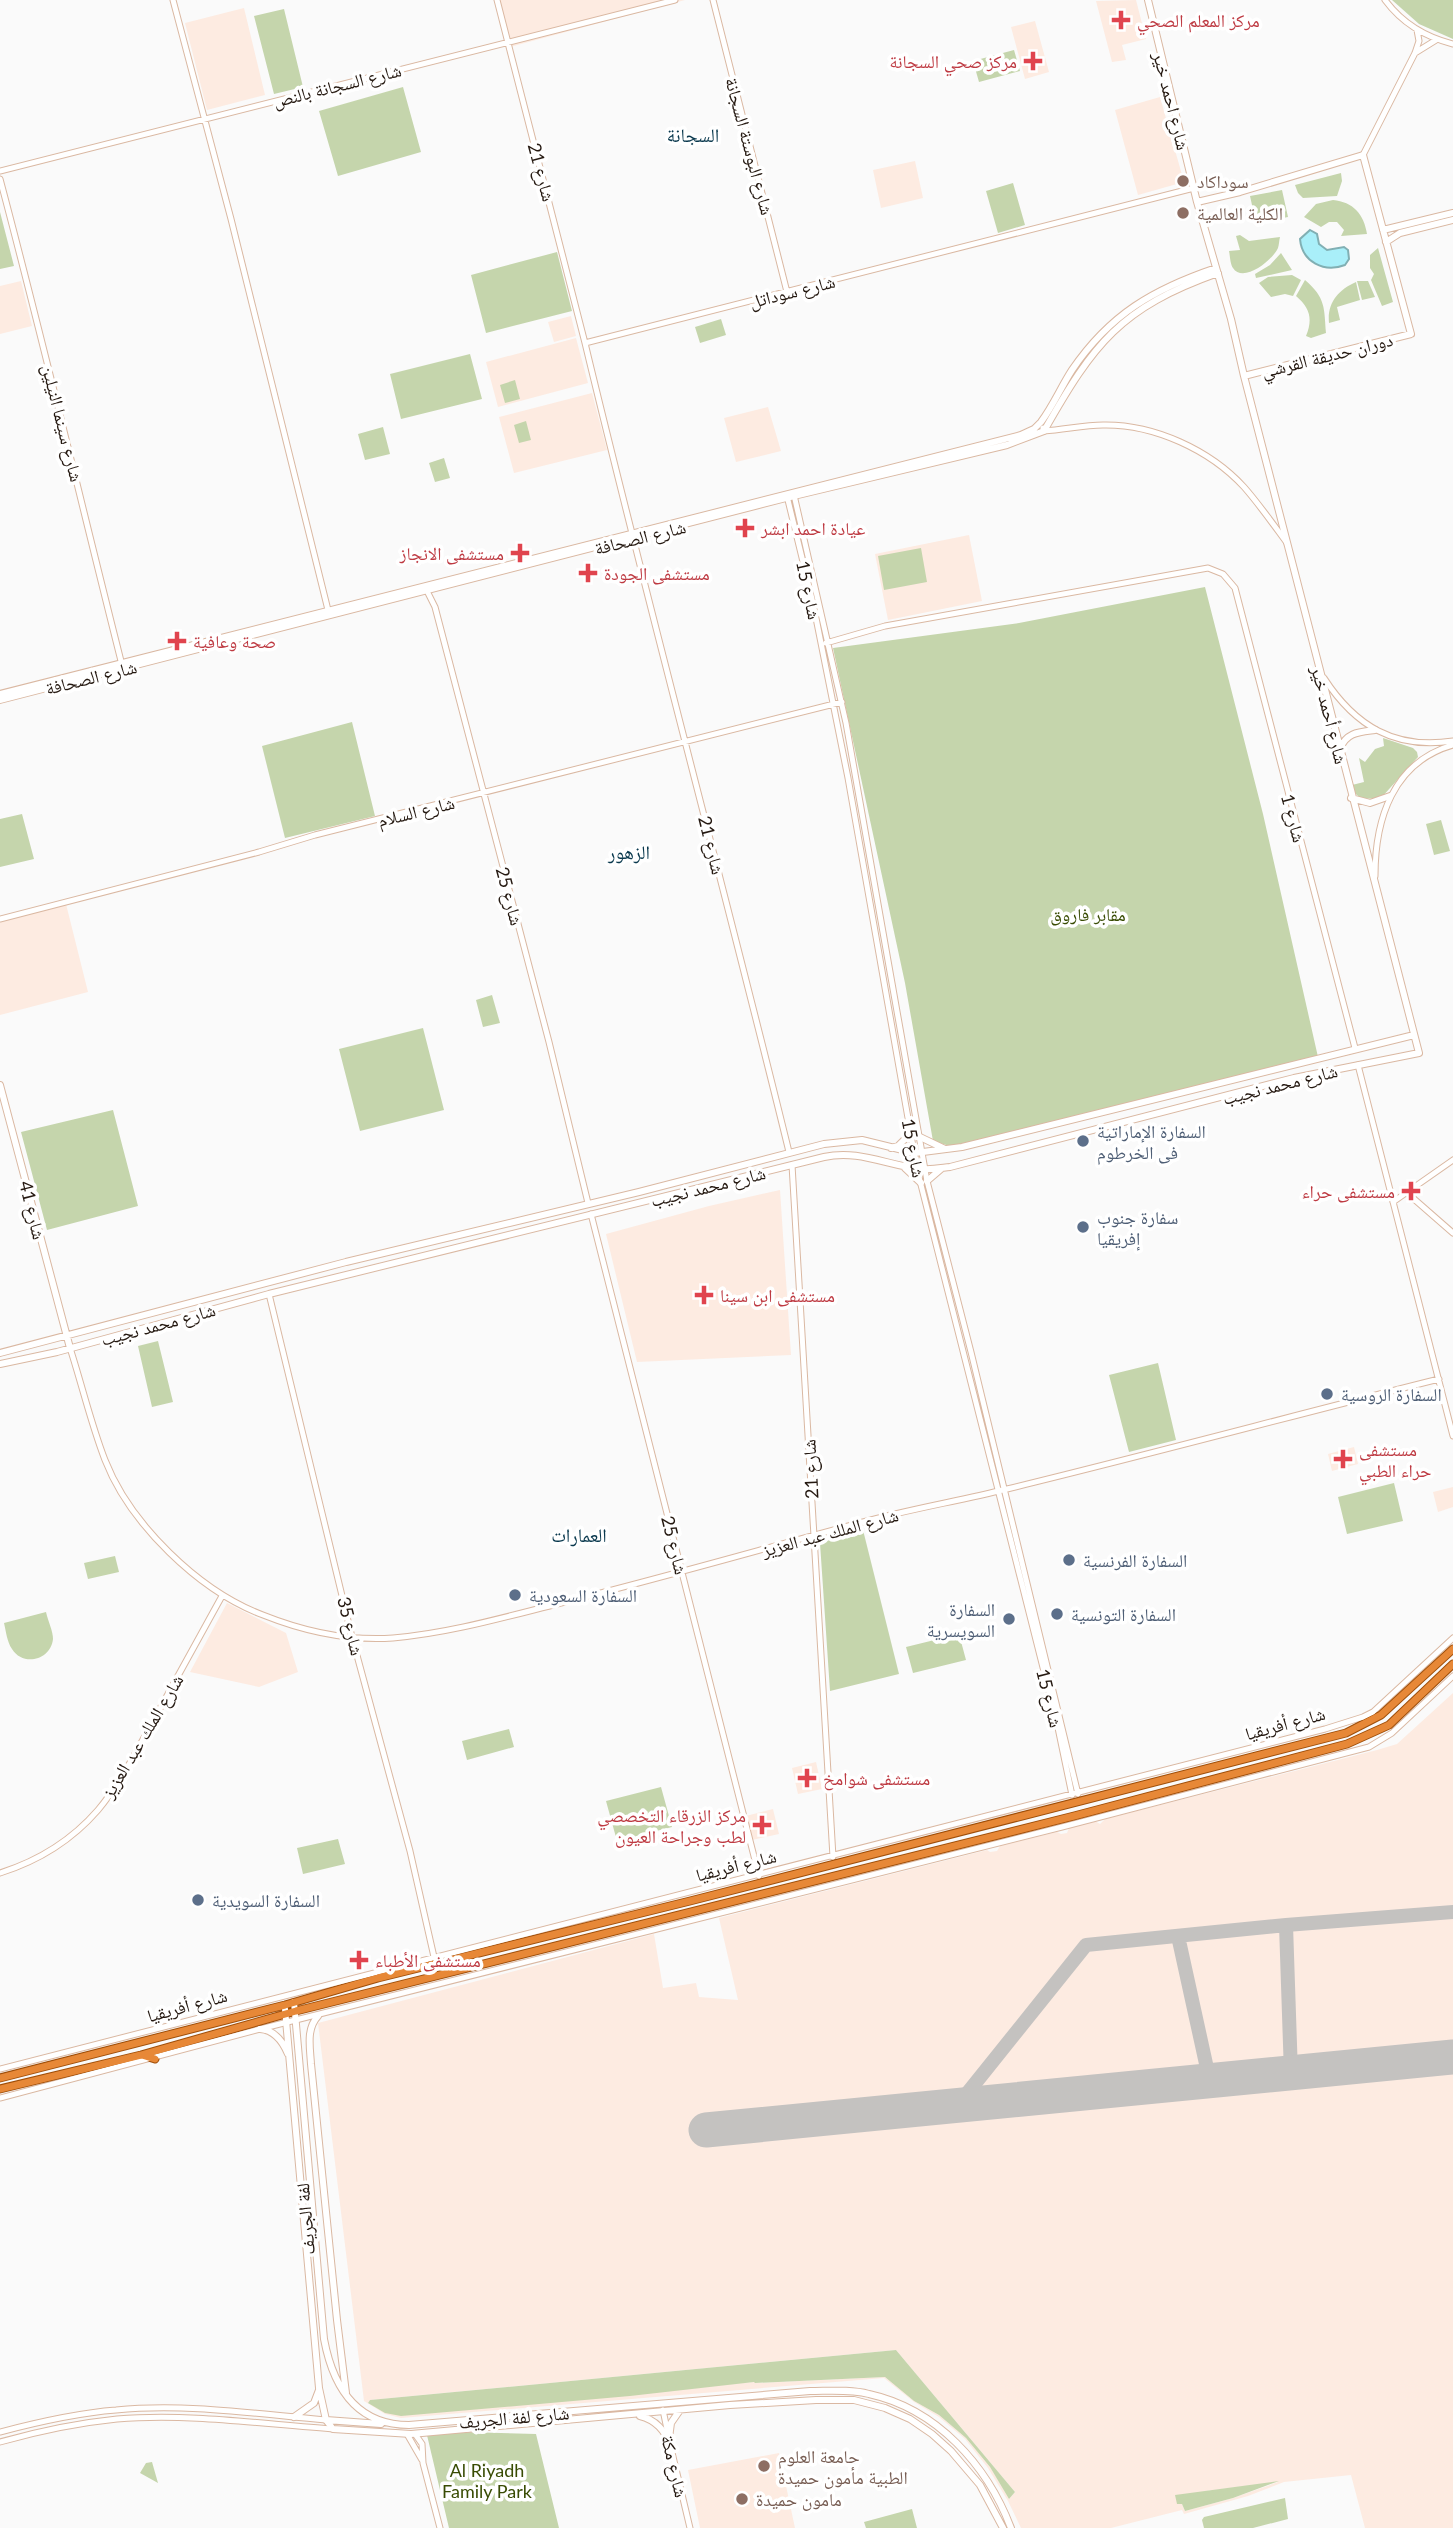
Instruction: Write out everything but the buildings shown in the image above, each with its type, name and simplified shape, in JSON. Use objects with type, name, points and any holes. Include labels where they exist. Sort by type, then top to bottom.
[{"type":"highway","name":"شارع أفريقيا","points":[[0,2078],[285,2005],[378,1978],[541,1939],[913,1841],[1070,1805],[1358,1729],[1381,1715],[1453,1649]]},
{"type":"highway","name":"شارع أفريقيا","points":[[0,2089],[287,2018],[296,2011],[1074,1816],[1348,1744],[1389,1724],[1453,1664]]},
{"type":"highway","points":[[1389,1724],[1392,1733]]},
{"type":"highway","points":[[1091,1799],[1088,1806],[1094,1810]]},
{"type":"highway","points":[[1070,1805],[1074,1808],[1074,1816]]},
{"type":"highway","points":[[541,1939],[554,1927]]},
{"type":"highway","points":[[511,1966],[520,1955]]},
{"type":"highway","points":[[140,2043],[147,2032]]},
{"type":"highway","points":[[141,2055],[155,2059]]},
{"type":"highway","points":[[28,2071],[32,2081]]},
{"type":"main road","name":"شارع احمد خير","points":[[1148,0],[1197,202]]},
{"type":"main road","points":[[1197,202],[1363,155]]},
{"type":"main road","name":"دوران حديقة القرشي","points":[[1197,202],[1231,319],[1244,376],[1411,334],[1363,155]]},
{"type":"main road","points":[[1383,230],[1453,213]]},
{"type":"main road","points":[[1386,242],[1400,233],[1453,220]]},
{"type":"main road","points":[[1041,422],[1086,351],[1119,316],[1168,286],[1217,270]]},
{"type":"main road","points":[[1044,431],[1075,376],[1098,346],[1117,328],[1151,302],[1217,270]]},
{"type":"main road","name":"شارع أحمد خير","points":[[1244,376],[1419,1053]]},
{"type":"main road","name":"شارع الصحافة","points":[[0,697],[1021,435],[1041,422]]},
{"type":"main road","name":"شارع الصحافة","points":[[791,495],[1007,445],[1044,431]]},
{"type":"main road","name":"شارع الصحافة","points":[[328,614],[427,592],[632,536]]},
{"type":"main road","points":[[1341,759],[1341,745],[1346,738],[1357,732],[1375,730]]},
{"type":"main road","points":[[1351,798],[1370,803],[1390,796]]},
{"type":"main road","name":"شارع محمد نجيب","points":[[0,1353],[450,1236],[639,1192],[824,1143],[862,1140],[919,1153],[947,1150],[1414,1035]]},
{"type":"main road","name":"شارع محمد نجيب","points":[[0,1364],[70,1348],[269,1294],[837,1154],[866,1156],[921,1169],[972,1163],[1294,1078],[1419,1053]]},
{"type":"main road","name":"شارع 41","points":[[0,1085],[70,1348]]},
{"type":"main road","points":[[1179,1094],[1174,1100],[1182,1108]]},
{"type":"main road","points":[[1149,1102],[1159,1102],[1159,1108],[1154,1115]]},
{"type":"main road","points":[[888,1148],[898,1146],[911,1133]]},
{"type":"main road","points":[[920,1137],[947,1150]]},
{"type":"main road","points":[[894,1162],[924,1182],[944,1167]]},
{"type":"main road","points":[[294,2002],[297,2020]]},
{"type":"main road","name":"لفة الجريف","points":[[285,2005],[319,2388],[326,2420],[333,2429]]},
{"type":"main road","points":[[318,2016],[310,2031],[312,2078],[346,2395]]},
{"type":"main road","name":"شارع لفة الجريف","points":[[297,2020],[324,2339],[330,2370],[337,2384],[362,2412],[390,2425],[432,2424],[810,2391],[849,2391],[886,2399],[925,2418],[967,2454],[994,2490],[1011,2528]]},
{"type":"main road","points":[[260,2029],[268,2030],[283,2043],[290,2060]]},
{"type":"main road","points":[[294,2417],[311,2406],[319,2388]]},
{"type":"main road","name":"شارع لفة الجريف","points":[[333,2429],[411,2434],[680,2410],[827,2399],[854,2400],[885,2408],[910,2419],[951,2451],[985,2491],[1003,2528]]},
{"type":"main road","points":[[670,2442],[671,2423],[680,2410]]},
{"type":"main road","points":[[635,2414],[654,2421],[670,2442]]},
{"type":"main road","points":[[326,2420],[390,2425]]},
{"type":"street","points":[[173,0],[328,614]]},
{"type":"street","name":"شارع 21","points":[[497,0],[585,343]]},
{"type":"street","name":"شارع السجانة بالنص","points":[[0,171],[675,0]]},
{"type":"street","name":"شارع البوستة السجانة","points":[[713,0],[787,292]]},
{"type":"street","points":[[1385,0],[1393,11],[1417,30],[1436,40],[1453,44]]},
{"type":"street","points":[[1363,155],[1415,53],[1419,41],[1417,30]]},
{"type":"street","points":[[1415,53],[1436,40]]},
{"type":"street","name":"شارع سينما النيلين","points":[[0,179],[51,372],[122,666]]},
{"type":"street","name":"شارع سوداتل","points":[[585,343],[1194,188]]},
{"type":"street","points":[[585,343],[632,536]]},
{"type":"street","points":[[1041,422],[1044,431],[1117,425],[1172,439],[1204,456],[1235,479],[1289,546]]},
{"type":"street","name":"شارع 15","points":[[791,495],[842,702],[920,1137],[921,1169],[1075,1795]]},
{"type":"street","name":"شارع 15","points":[[791,495],[873,910],[889,1018],[911,1133],[919,1153]]},
{"type":"street","name":"شارع 21","points":[[632,536],[789,1152]]},
{"type":"street","name":"شارع 1","points":[[840,639],[885,626],[1208,568],[1223,574],[1235,588],[1355,1048]]},
{"type":"street","name":"شارع 25","points":[[427,592],[435,607],[550,1042],[588,1203]]},
{"type":"street","points":[[821,645],[840,639]]},
{"type":"street","points":[[832,659],[834,647],[840,639]]},
{"type":"street","points":[[1318,669],[1336,697],[1375,730],[1416,743],[1453,743]]},
{"type":"street","name":"شارع السلام","points":[[0,919],[315,835],[484,795],[842,702]]},
{"type":"street","points":[[1416,743],[1423,751],[1422,758]]},
{"type":"street","points":[[1374,886],[1377,837],[1390,796],[1422,758],[1453,743]]},
{"type":"street","points":[[1358,1065],[1453,1436]]},
{"type":"street","points":[[1393,1202],[1453,1160]]},
{"type":"street","name":"شارع 21","points":[[792,1165],[833,1857]]},
{"type":"street","points":[[1406,1192],[1453,1233]]},
{"type":"street","name":"شارع 25","points":[[591,1214],[759,1875]]},
{"type":"street","name":"شارع 35","points":[[269,1294],[352,1637],[392,1778],[434,1957]]},
{"type":"street","name":"شارع الملك عبد العزيز","points":[[70,1348],[106,1465],[124,1497],[149,1530],[176,1558],[222,1596],[259,1614],[289,1624],[352,1637],[389,1638],[487,1622],[814,1535],[1001,1491],[1439,1379]]},
{"type":"street","name":"شارع الملك عبد العزيز","points":[[0,1873],[30,1862],[52,1849],[71,1836],[100,1807],[138,1748],[222,1596]]},
{"type":"street","name":"شارع أفريقيا","points":[[0,2069],[759,1875],[913,1841],[1109,1784],[1325,1730],[1363,1717],[1385,1702],[1453,1638]]},
{"type":"street","name":"شارع أفريقيا","points":[[0,2098],[155,2059],[260,2029],[287,2018],[297,2020],[318,2016],[1321,1760],[1369,1746],[1392,1733],[1453,1676]]},
{"type":"street","name":"شارع مكة","points":[[662,2403],[690,2528]]},
{"type":"street","points":[[130,2409],[130,2418]]},
{"type":"street","points":[[0,2432],[80,2414],[130,2409],[196,2410],[326,2420]]},
{"type":"street","points":[[0,2442],[69,2425],[130,2418],[333,2429]]},
{"type":"street","points":[[34,2423],[36,2432]]},
{"type":"street","points":[[411,2434],[424,2463],[440,2528]]},
{"type":"shaded area","points":[[495,0],[685,0],[506,48]]},
{"type":"shaded area","name":"مركز المعلم الصحي","points":[[1136,0],[1146,39],[1122,45],[1126,60],[1112,62],[1096,1]]},
{"type":"shaded area","points":[[244,8],[265,95],[207,110],[185,23]]},
{"type":"shaded area","name":"مركز صحي السجانة","points":[[1035,21],[1049,72],[1025,79],[1011,27]]},
{"type":"shaded area","points":[[1160,97],[1184,182],[1138,195],[1115,110]]},
{"type":"shaded area","points":[[915,161],[923,198],[881,208],[873,170]]},
{"type":"shaded area","points":[[21,281],[32,326],[0,334],[0,286]]},
{"type":"shaded area","points":[[571,316],[576,336],[554,342],[548,322]]},
{"type":"shaded area","points":[[576,338],[588,383],[498,407],[486,362]]},
{"type":"shaded area","points":[[592,393],[607,450],[514,473],[499,417]]},
{"type":"shaded area","points":[[768,407],[781,451],[736,462],[724,418]]},
{"type":"shaded area","points":[[969,535],[982,601],[888,620],[875,554]]},
{"type":"shaded area","points":[[66,904],[88,992],[0,1015],[0,920]]},
{"type":"shaded area","name":"مستشفى ابن سينا","points":[[780,1190],[791,1355],[637,1362],[606,1234]]},
{"type":"shaded area","name":"مستشفى حراء الطبي","points":[[1354,1447],[1358,1464],[1332,1471],[1328,1454]]},
{"type":"shaded area","points":[[1453,1487],[1453,1507],[1438,1512],[1433,1492]]},
{"type":"shaded area","points":[[227,1603],[286,1633],[298,1672],[259,1687],[190,1672]]},
{"type":"shaded area","points":[[1453,1693],[1453,2528],[1365,2528],[1351,2475],[1284,2482],[1248,2496],[1184,2514],[1182,2510],[1111,2528],[1021,2528],[988,2468],[965,2439],[939,2417],[914,2402],[884,2378],[401,2418],[385,2414],[364,2401],[318,2023],[654,1934],[663,1988],[696,1983],[699,1997],[738,2000],[719,1918],[987,1850],[997,1851],[1000,1846],[1057,1832],[1067,1833],[1069,1828],[1095,1821],[1100,1824],[1105,1819],[1397,1744]],"holes":[[[896,2350],[1015,2492],[1009,2499],[990,2467],[966,2438],[939,2415],[914,2401],[885,2377],[368,2403],[370,2400]],[[1278,2482],[1185,2511],[1182,2504],[1206,2491]]]},
{"type":"shaded area","name":"مستشفى شوامخ","points":[[816,1762],[822,1789],[798,1794],[792,1768]]},
{"type":"shaded area","name":"مركز الزرقاء التخصصي لطب وجراحة العيون","points":[[773,1809],[779,1834],[752,1840],[746,1816]]},
{"type":"shaded area","name":"مامون حميدة","points":[[779,2453],[795,2528],[700,2528],[688,2470]]},
{"type":"green space","points":[[1392,0],[1453,0],[1453,39],[1419,24]]},
{"type":"green space","points":[[284,9],[303,87],[274,94],[254,16]]},
{"type":"green space","points":[[1014,50],[1020,71],[979,82],[973,61]]},
{"type":"green space","points":[[403,87],[421,152],[338,176],[319,111]]},
{"type":"green space","points":[[1341,173],[1342,181],[1337,196],[1303,198],[1295,185]]},
{"type":"green space","points":[[1013,183],[1025,225],[998,233],[986,191]]},
{"type":"green space","points":[[1282,190],[1288,217],[1256,223],[1250,196]]},
{"type":"green space","points":[[1333,200],[1346,203],[1356,210],[1367,234],[1341,236],[1344,230],[1337,222],[1329,222],[1321,227],[1304,217],[1316,204]]},
{"type":"green space","points":[[0,212],[14,266],[0,269]]},
{"type":"green space","points":[[1240,235],[1249,241],[1280,237],[1278,248],[1257,268],[1250,272],[1238,272],[1232,266],[1229,251],[1240,250],[1236,236]]},
{"type":"green space","points":[[1378,248],[1393,302],[1382,306],[1371,280],[1374,274],[1370,268],[1370,255]]},
{"type":"green space","points":[[557,252],[572,311],[486,333],[471,275]]},
{"type":"green space","points":[[1281,253],[1292,270],[1256,278],[1255,274],[1270,265]]},
{"type":"green space","points":[[1292,275],[1301,280],[1293,296],[1285,294],[1271,297],[1259,283],[1268,277]]},
{"type":"green space","points":[[1305,280],[1317,292],[1325,317],[1326,333],[1311,338],[1306,336],[1309,314],[1296,296]]},
{"type":"green space","points":[[1357,281],[1368,281],[1375,297],[1362,300]]},
{"type":"green space","points":[[1356,282],[1360,300],[1337,307],[1340,320],[1329,323],[1330,309],[1335,298]]},
{"type":"green space","points":[[721,319],[726,335],[700,343],[695,327]]},
{"type":"green space","points":[[470,354],[482,399],[401,419],[390,374]]},
{"type":"green space","points":[[515,380],[520,399],[505,403],[500,385]]},
{"type":"green space","points":[[526,421],[531,440],[519,443],[514,425]]},
{"type":"green space","points":[[383,427],[390,454],[365,460],[358,434]]},
{"type":"green space","points":[[444,458],[450,478],[435,482],[429,463]]},
{"type":"green space","points":[[921,548],[927,582],[884,590],[878,556]]},
{"type":"green space","name":"مقابر فاروق","points":[[1205,587],[1263,814],[1318,1057],[953,1147],[933,1141],[905,983],[833,648],[1019,623]]},
{"type":"green space","points":[[352,722],[375,816],[285,838],[262,746]]},
{"type":"green space","points":[[1383,738],[1413,748],[1418,757],[1381,798],[1361,799],[1352,785],[1364,782],[1359,758],[1365,762],[1375,749],[1384,746]]},
{"type":"green space","points":[[22,814],[34,859],[0,867],[0,819]]},
{"type":"green space","points":[[1441,820],[1450,851],[1434,855],[1426,824]]},
{"type":"green space","points":[[492,995],[500,1023],[483,1027],[476,1000]]},
{"type":"green space","points":[[423,1028],[444,1110],[360,1131],[339,1049]]},
{"type":"green space","points":[[113,1110],[138,1206],[47,1230],[21,1132]]},
{"type":"green space","points":[[158,1341],[173,1402],[152,1407],[138,1346]]},
{"type":"green space","points":[[1158,1363],[1176,1440],[1129,1452],[1109,1375]]},
{"type":"green space","points":[[1394,1483],[1403,1521],[1347,1534],[1338,1497]]},
{"type":"green space","points":[[863,1530],[899,1674],[830,1691],[820,1543]]},
{"type":"green space","points":[[115,1556],[119,1572],[88,1579],[84,1563]]},
{"type":"green space","points":[[46,1612],[53,1639],[47,1652],[36,1659],[17,1655],[9,1643],[4,1623]]},
{"type":"green space","points":[[959,1634],[966,1660],[913,1673],[906,1647]]},
{"type":"green space","points":[[509,1729],[514,1747],[467,1760],[462,1741]]},
{"type":"green space","points":[[661,1787],[672,1827],[617,1841],[606,1801]]},
{"type":"green space","points":[[338,1839],[345,1864],[303,1874],[297,1848]]},
{"type":"green space","points":[[896,2350],[1015,2492],[1009,2499],[990,2467],[966,2438],[939,2415],[914,2401],[885,2377],[754,2382],[401,2416],[385,2413],[368,2403],[370,2400]]},
{"type":"green space","name":"Al Riyadh Family Park","points":[[426,2431],[536,2434],[559,2528],[449,2528]]},
{"type":"green space","points":[[152,2462],[158,2483],[140,2473],[146,2463]]},
{"type":"green space","points":[[1279,2481],[1233,2498],[1185,2511],[1182,2504],[1177,2504],[1175,2495]]},
{"type":"green space","points":[[1285,2498],[1288,2519],[1253,2528],[1204,2528],[1204,2517]]},
{"type":"green space","points":[[912,2509],[917,2528],[866,2528],[864,2522]]},
{"type":"water","points":[[1310,230],[1317,234],[1319,244],[1327,250],[1344,247],[1348,250],[1349,259],[1345,265],[1329,268],[1315,264],[1305,254],[1300,239]]},
{"type":"taxiway","points":[[957,2106],[1086,1945],[1453,1912]]},
{"type":"taxiway","points":[[1286,1925],[1291,2074]]},
{"type":"taxiway","points":[[1178,1936],[1210,2082]]},
{"type":"runway","points":[[706,2130],[1453,2057]]},
{"type":"place","name":"مركز المعلم الصحي","points":[[1121,20]]},
{"type":"place","name":"مركز صحي السجانة","points":[[1033,61]]},
{"type":"place","name":"سوداكاد","points":[[1183,181]]},
{"type":"place","name":"الكلية العالمية","points":[[1183,213]]},
{"type":"place","name":"عيادة احمد ابشر","points":[[745,528]]},
{"type":"place","name":"مستشفى الانجاز","points":[[520,553]]},
{"type":"place","name":"مستشفى الجودة","points":[[588,573]]},
{"type":"place","name":"صحة وعافية","points":[[177,641]]},
{"type":"place","name":"السفارة الإماراتية فى الخرطوم","points":[[1083,1141]]},
{"type":"place","name":"مستشفى حراء","points":[[1411,1191]]},
{"type":"place","name":"سفارة جنوب إفريقيا","points":[[1083,1227]]},
{"type":"place","name":"مستشفى ابن سينا","points":[[704,1295]]},
{"type":"place","name":"السفارة الروسية","points":[[1327,1394]]},
{"type":"place","name":"مستشفى حراء الطبي","points":[[1343,1459]]},
{"type":"place","name":"السفارة الفرنسية","points":[[1069,1560]]},
{"type":"place","name":"السفارة السعودية","points":[[515,1595]]},
{"type":"place","name":"السفارة التونسية","points":[[1057,1614]]},
{"type":"place","name":"السفارة السويسرية","points":[[1009,1619]]},
{"type":"place","name":"مستشفى شوامخ","points":[[807,1778]]},
{"type":"place","name":"مركز الزرقاء التخصصي لطب وجراحة العيون","points":[[762,1825]]},
{"type":"place","name":"السفارة السويدية","points":[[198,1900]]},
{"type":"place","name":"مستشفی الأطباء","points":[[359,1960]]},
{"type":"place","name":"جامعة العلوم الطبية مأمون حميدة","points":[[764,2466]]},
{"type":"place","name":"مامون حميدة","points":[[742,2499]]},
{"type":"district","name":"السجانة","points":[[693,134]]},
{"type":"district","name":"الزهور","points":[[629,851]]},
{"type":"district","name":"العمارات","points":[[579,1534]]}]
